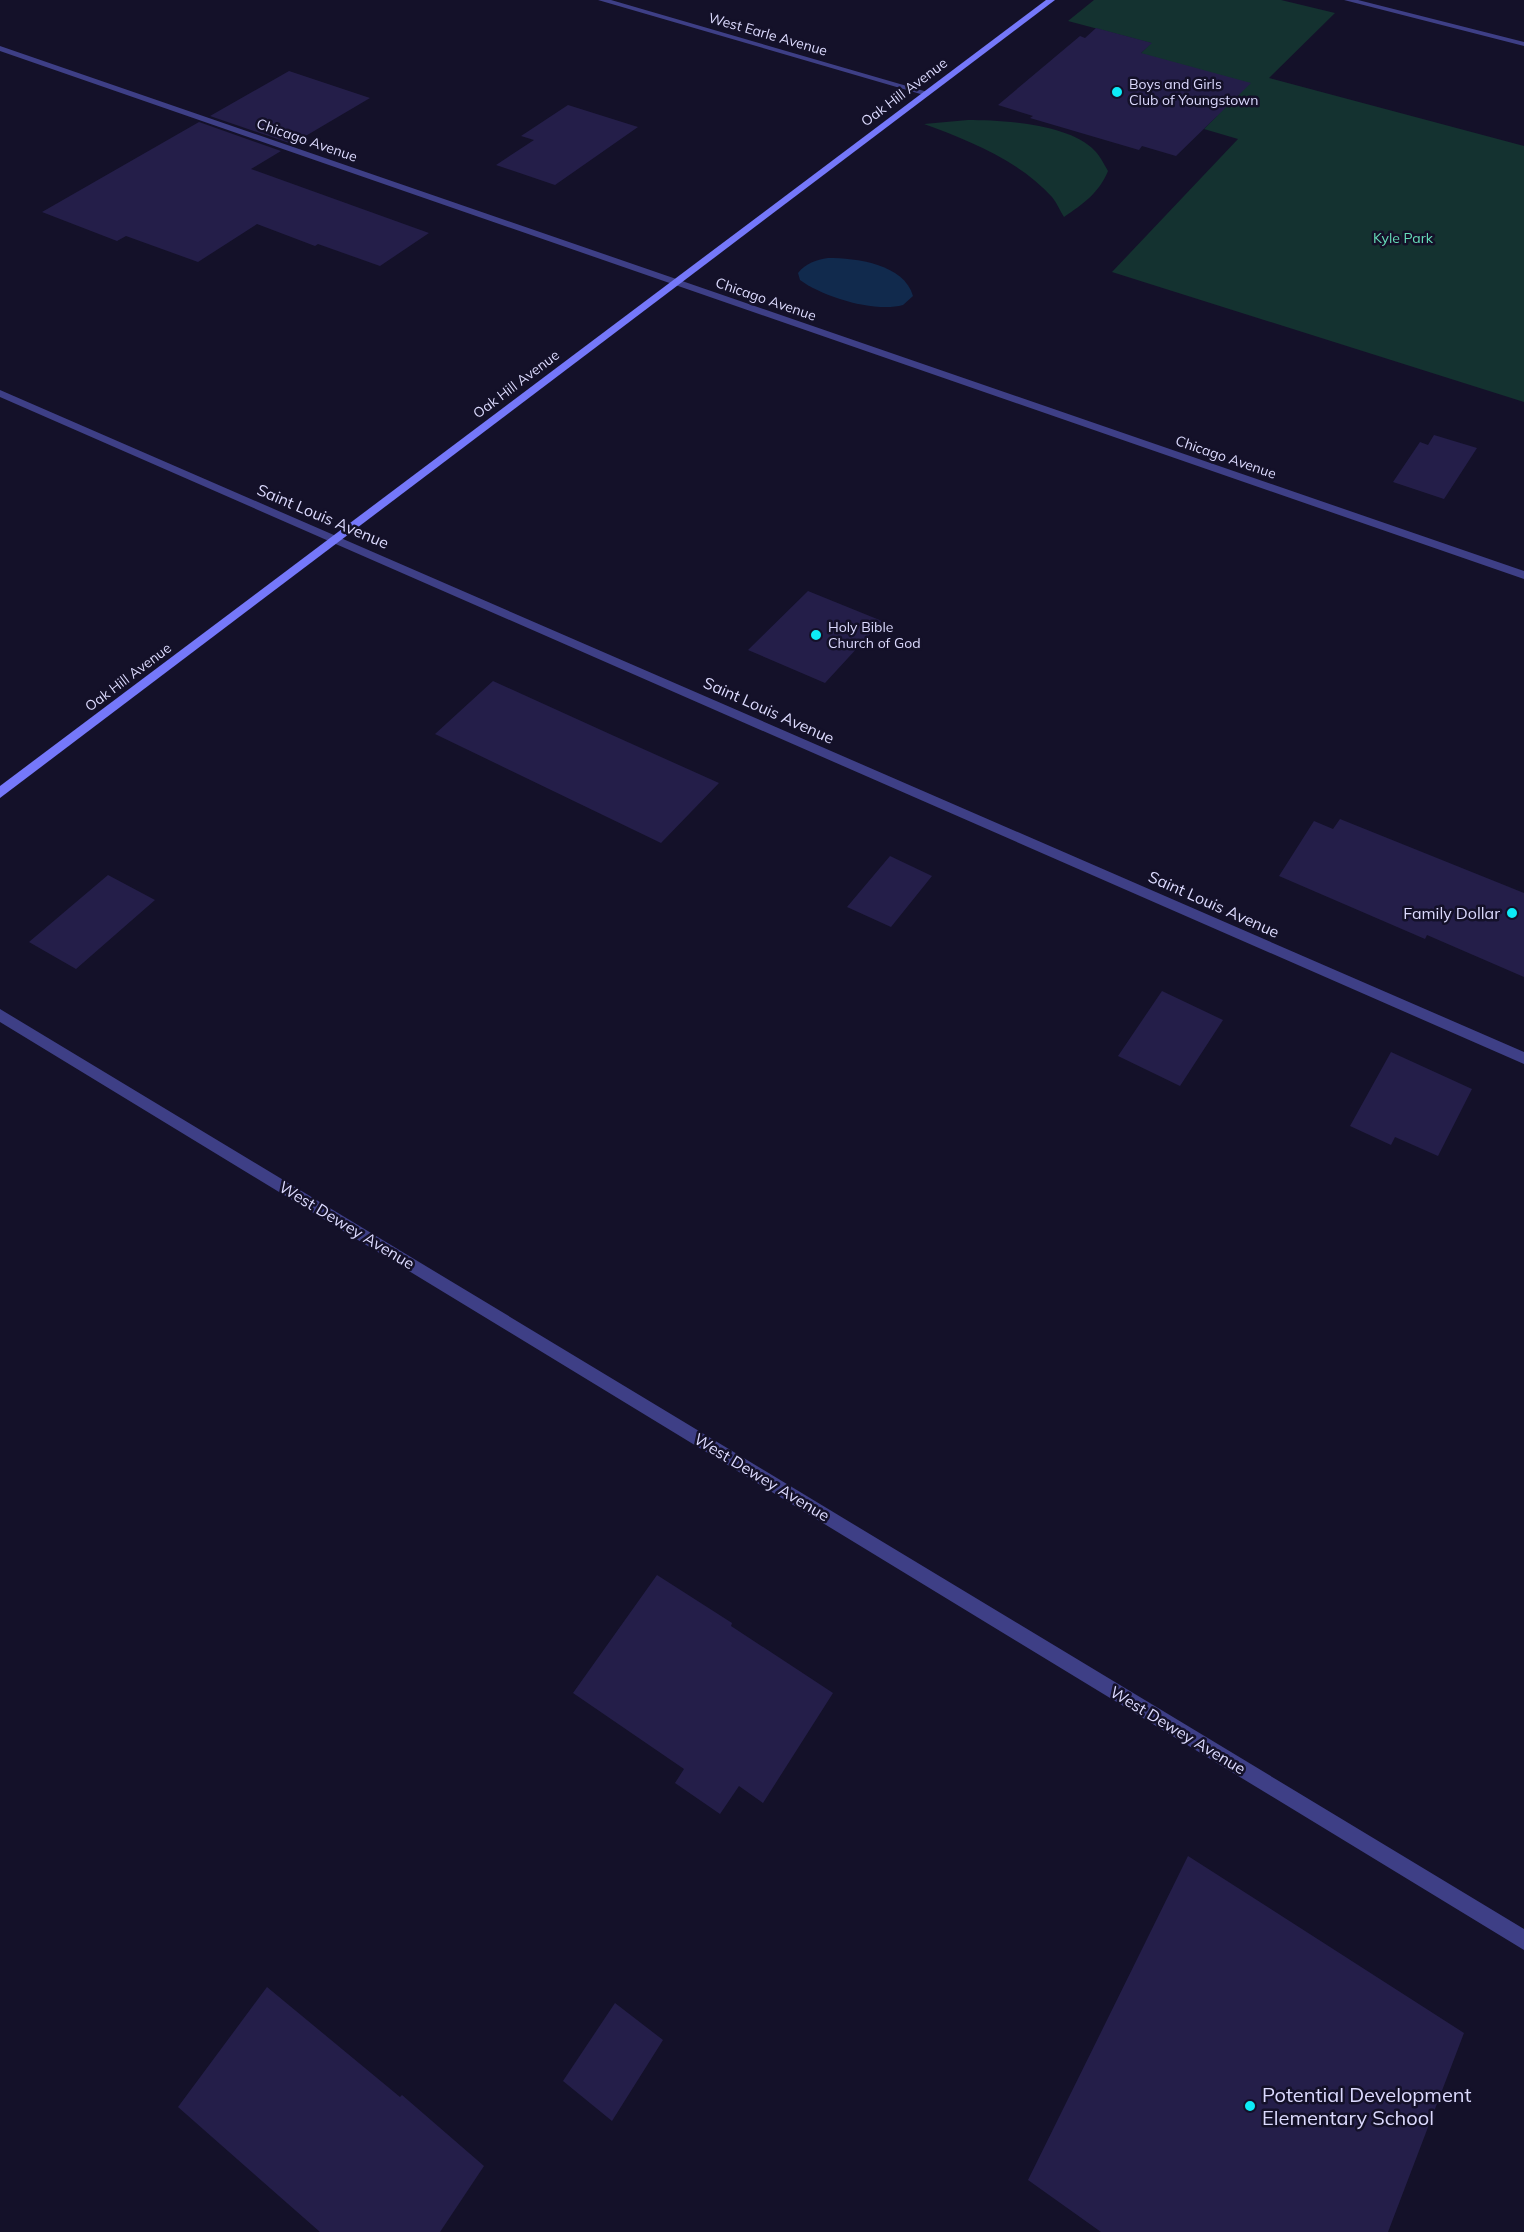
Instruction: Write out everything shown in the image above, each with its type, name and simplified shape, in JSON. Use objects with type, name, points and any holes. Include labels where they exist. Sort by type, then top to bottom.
[{"type":"street","name":"West Earle Avenue","points":[[602,0],[927,93]]},
{"type":"street","name":"Oak Hill Avenue","points":[[0,793],[1050,0]]},
{"type":"street","points":[[1348,0],[1524,44]]},
{"type":"street","name":"Chicago Avenue","points":[[0,48],[1524,575]]},
{"type":"street","name":"Saint Louis Avenue","points":[[0,393],[1524,1058]]},
{"type":"street","name":"West Dewey Avenue","points":[[0,1015],[1524,1940]]},
{"type":"green space","name":"Kyle Park","points":[[1094,0],[1281,0],[1335,13],[1269,78],[1524,146],[1524,402],[1112,272],[1238,139],[1204,129],[1217,116],[1141,53],[1151,43],[1068,21]]},
{"type":"green space","points":[[968,120],[1035,125],[1070,135],[1095,151],[1108,171],[1095,192],[1064,217],[1052,197],[1039,184],[1009,162],[958,137],[924,124]]},
{"type":"water","points":[[828,258],[852,259],[890,270],[908,285],[913,296],[903,305],[878,307],[835,297],[800,280],[798,273],[804,267]]},
{"type":"building","name":"Boys and Girls Club of Youngstown","points":[[1096,28],[1152,43],[1141,53],[1251,83],[1176,156],[1142,146],[1139,150],[1030,118],[1033,116],[998,105],[1080,36],[1085,38]]},
{"type":"building","points":[[289,71],[370,98],[292,144],[210,116]]},
{"type":"building","points":[[568,105],[638,127],[555,185],[496,165],[534,140],[521,136]]},
{"type":"building","points":[[199,122],[281,151],[251,169],[429,233],[380,266],[318,244],[315,246],[257,224],[198,262],[126,236],[117,241],[42,212]]},
{"type":"building","points":[[1434,435],[1477,448],[1444,499],[1393,482],[1420,442],[1428,445]]},
{"type":"building","name":"Holy Bible Church of God","points":[[808,591],[882,621],[825,683],[748,650]]},
{"type":"building","points":[[493,681],[719,783],[661,843],[435,734]]},
{"type":"building","points":[[1340,819],[1524,893],[1524,977],[1427,935],[1425,939],[1279,876],[1314,821],[1333,829]]},
{"type":"building","points":[[890,856],[932,876],[891,927],[847,907]]},
{"type":"building","points":[[108,875],[155,900],[76,969],[29,942]]},
{"type":"building","points":[[1162,991],[1223,1020],[1180,1086],[1118,1056]]},
{"type":"building","points":[[1391,1052],[1472,1089],[1438,1156],[1395,1137],[1391,1145],[1350,1126]]},
{"type":"building","points":[[657,1575],[732,1623],[731,1626],[833,1693],[763,1803],[739,1786],[720,1814],[675,1783],[684,1769],[573,1693]]},
{"type":"building","name":"Potential Development Elementary School","points":[[1188,1856],[1464,2033],[1388,2232],[1101,2232],[1028,2180]]},
{"type":"building","points":[[267,1987],[400,2097],[402,2095],[484,2166],[440,2232],[320,2232],[178,2107]]},
{"type":"building","points":[[615,2003],[663,2040],[612,2121],[563,2081]]},
{"type":"place","name":"Boys and Girls Club of Youngstown","points":[[1117,92]]},
{"type":"place","name":"Holy Bible Church of God","points":[[816,635]]},
{"type":"place","name":"Family Dollar","points":[[1512,913]]},
{"type":"place","name":"Potential Development Elementary School","points":[[1250,2106]]}]
